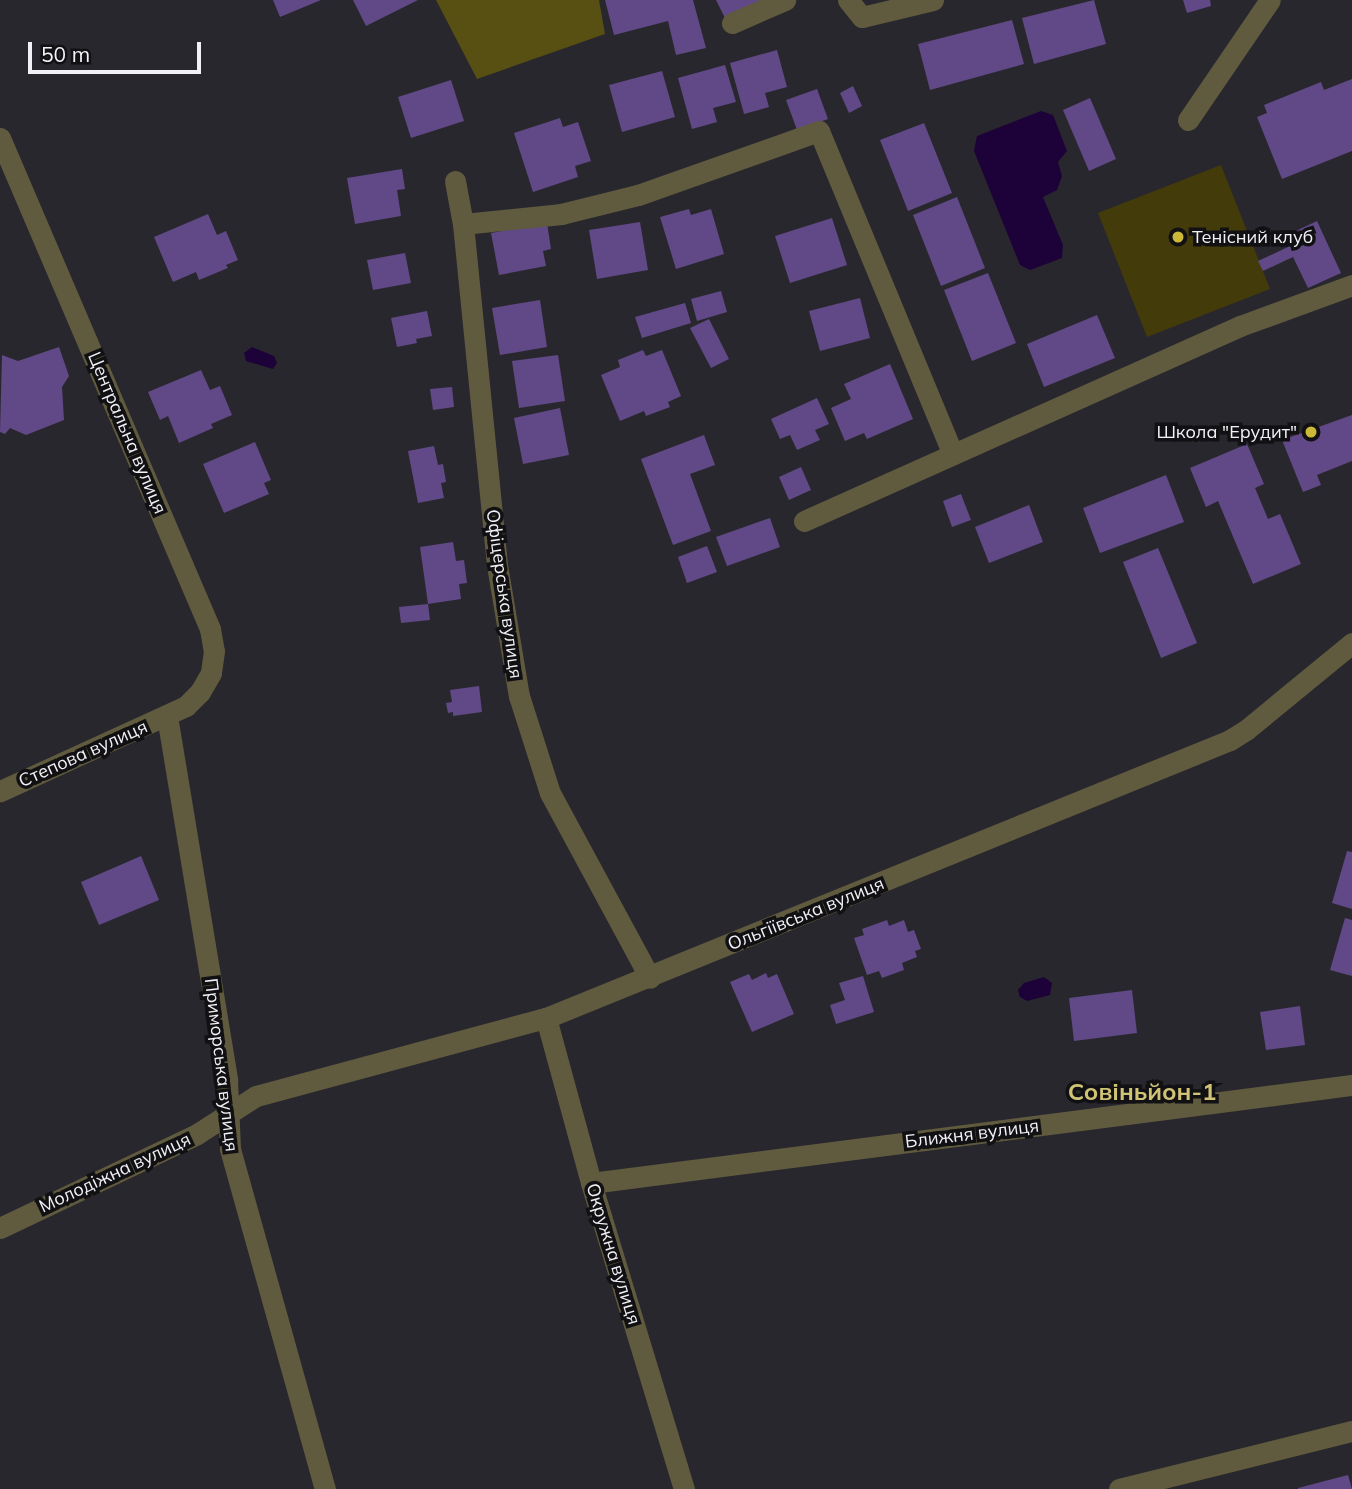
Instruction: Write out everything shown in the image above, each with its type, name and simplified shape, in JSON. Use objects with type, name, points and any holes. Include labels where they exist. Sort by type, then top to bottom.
[{"type":"street","points":[[732,23],[785,0]]},
{"type":"street","points":[[848,0],[862,17],[933,0]]},
{"type":"street","points":[[1188,120],[1270,0]]},
{"type":"street","points":[[463,225],[561,214],[638,195],[819,131],[953,454]]},
{"type":"street","name":"Центральна вулиця","points":[[0,138],[210,629],[214,651],[211,673],[200,692],[187,706],[167,716]]},
{"type":"street","name":"Офіцерська вулиця","points":[[455,181],[463,225],[497,565],[519,696],[550,793],[650,978]]},
{"type":"street","points":[[804,521],[1240,326],[1352,285]]},
{"type":"street","name":"Ольгіївська вулиця","points":[[228,1115],[256,1096],[546,1018],[650,978],[1230,740],[1246,730],[1352,643]]},
{"type":"street","name":"Степова вулиця","points":[[0,791],[167,716]]},
{"type":"street","name":"Приморська вулиця","points":[[167,716],[227,1080],[230,1149],[325,1489]]},
{"type":"street","name":"Окружна вулиця","points":[[546,1018],[592,1183],[684,1489]]},
{"type":"street","name":"Ближня вулиця","points":[[592,1183],[1352,1085]]},
{"type":"street","name":"Молодіжна вулиця","points":[[0,1228],[197,1134],[228,1115]]},
{"type":"street","points":[[1119,1489],[1352,1432]]},
{"type":"shaded area","points":[[436,0],[599,0],[605,34],[477,79]]},
{"type":"shaded area","points":[[1041,111],[1053,115],[1067,151],[1058,162],[1062,176],[1057,190],[1043,197],[1063,245],[1062,258],[1030,270],[1020,265],[974,151],[977,136]]},
{"type":"shaded area","name":"Тенісний клуб","points":[[1221,165],[1270,289],[1147,337],[1098,213]]},
{"type":"shaded area","points":[[252,347],[274,356],[277,363],[273,369],[246,361],[244,353]]},
{"type":"shaded area","points":[[1044,977],[1052,983],[1050,995],[1027,1001],[1020,997],[1018,990],[1024,983]]},
{"type":"building","points":[[273,0],[321,0],[280,17]]},
{"type":"building","points":[[353,0],[418,0],[366,26]]},
{"type":"building","points":[[605,0],[693,0],[706,48],[676,55],[668,21],[614,35]]},
{"type":"building","points":[[716,0],[763,0],[725,18]]},
{"type":"building","points":[[1094,0],[1106,44],[1034,64],[1022,18]]},
{"type":"building","points":[[1183,0],[1210,0],[1211,6],[1187,13]]},
{"type":"building","points":[[1012,20],[1024,64],[930,90],[918,44]]},
{"type":"building","points":[[777,50],[787,87],[765,93],[769,107],[744,114],[730,63]]},
{"type":"building","points":[[725,65],[736,102],[713,108],[717,122],[692,129],[678,78]]},
{"type":"building","points":[[662,71],[675,117],[622,132],[609,85]]},
{"type":"building","points":[[1352,79],[1352,151],[1282,179],[1257,117],[1267,113],[1264,105],[1321,82],[1324,90]]},
{"type":"building","points":[[451,80],[464,121],[411,138],[398,97]]},
{"type":"building","points":[[853,86],[862,106],[849,113],[840,93]]},
{"type":"building","points":[[817,89],[828,119],[797,130],[786,100]]},
{"type":"building","points":[[1090,98],[1116,159],[1089,171],[1063,110]]},
{"type":"building","points":[[560,118],[563,127],[578,122],[591,161],[575,166],[578,177],[533,192],[514,133]]},
{"type":"building","points":[[924,123],[952,193],[908,211],[880,140]]},
{"type":"building","points":[[402,169],[405,189],[397,190],[401,216],[355,224],[347,178]]},
{"type":"building","points":[[957,197],[985,268],[941,286],[913,215]]},
{"type":"building","points":[[689,209],[691,215],[711,209],[724,254],[676,269],[660,217]]},
{"type":"building","points":[[208,214],[217,235],[226,231],[238,260],[226,265],[228,268],[199,280],[196,272],[173,282],[154,237]]},
{"type":"building","points":[[832,218],[847,265],[790,283],[775,236]]},
{"type":"building","points":[[1317,221],[1341,273],[1308,288],[1293,257],[1263,271],[1258,261],[1288,247],[1283,237]]},
{"type":"building","points":[[640,222],[648,270],[597,279],[589,230]]},
{"type":"building","points":[[547,223],[551,249],[543,251],[546,266],[499,275],[491,233]]},
{"type":"building","points":[[405,253],[411,283],[373,290],[367,260]]},
{"type":"building","points":[[988,273],[1016,343],[972,361],[944,290]]},
{"type":"building","points":[[721,291],[727,312],[697,321],[691,299]]},
{"type":"building","points":[[860,298],[870,338],[820,351],[809,311]]},
{"type":"building","points":[[540,300],[547,347],[500,355],[492,308]]},
{"type":"building","points":[[685,303],[691,323],[642,338],[635,317]]},
{"type":"building","points":[[427,311],[432,336],[416,339],[417,343],[397,347],[391,318]]},
{"type":"building","points":[[1097,315],[1115,358],[1044,387],[1027,344]]},
{"type":"building","points":[[709,319],[729,359],[711,368],[690,328]]},
{"type":"building","points":[[59,347],[69,376],[62,387],[64,420],[26,435],[10,428],[5,434],[0,432],[2,355],[18,361]]},
{"type":"building","points":[[643,350],[646,356],[662,350],[681,396],[668,402],[670,407],[646,416],[644,411],[620,421],[601,375],[620,367],[618,360]]},
{"type":"building","points":[[558,355],[565,401],[519,408],[512,361]]},
{"type":"building","points":[[890,364],[913,419],[867,439],[864,433],[845,441],[831,408],[851,399],[844,384]]},
{"type":"building","points":[[201,370],[210,390],[220,386],[232,415],[211,424],[213,428],[179,443],[168,416],[160,420],[148,392]]},
{"type":"building","points":[[452,387],[454,407],[433,410],[430,389]]},
{"type":"building","points":[[817,398],[829,424],[815,430],[820,440],[797,450],[790,435],[780,439],[771,419]]},
{"type":"building","points":[[560,408],[569,455],[523,464],[514,418]]},
{"type":"building","points":[[1352,415],[1352,461],[1317,475],[1321,485],[1303,492],[1282,440]]},
{"type":"building","points":[[704,435],[715,465],[690,474],[711,531],[673,545],[641,459]]},
{"type":"building","points":[[255,442],[271,480],[264,483],[269,494],[224,513],[203,464]]},
{"type":"building","points":[[1247,444],[1264,484],[1255,488],[1268,519],[1280,514],[1301,564],[1253,584],[1218,501],[1206,507],[1190,468]]},
{"type":"building","points":[[434,446],[438,465],[443,464],[446,482],[441,483],[444,498],[418,503],[408,451]]},
{"type":"building","points":[[801,467],[811,490],[789,500],[779,477]]},
{"type":"building","points":[[1166,475],[1184,522],[1100,553],[1083,508]]},
{"type":"building","points":[[961,494],[971,520],[952,527],[943,501]]},
{"type":"building","points":[[1029,505],[1043,542],[989,563],[975,527]]},
{"type":"building","points":[[770,518],[780,547],[727,566],[716,537]]},
{"type":"building","points":[[453,542],[456,561],[464,560],[467,583],[459,584],[461,599],[428,604],[420,547]]},
{"type":"building","points":[[707,546],[717,572],[687,583],[678,557]]},
{"type":"building","points":[[1158,548],[1197,643],[1161,658],[1123,562]]},
{"type":"building","points":[[428,604],[430,620],[401,623],[399,607]]},
{"type":"building","points":[[479,686],[482,712],[453,716],[453,712],[448,713],[446,703],[452,702],[450,690]]},
{"type":"building","points":[[1347,851],[1352,852],[1352,909],[1332,903]]},
{"type":"building","points":[[141,856],[159,900],[99,925],[81,882]]},
{"type":"building","points":[[1345,918],[1352,920],[1352,976],[1330,970]]},
{"type":"building","points":[[887,920],[889,926],[904,920],[908,932],[914,930],[921,949],[915,951],[917,957],[902,963],[904,970],[882,978],[879,971],[867,975],[854,938],[864,935],[862,929]]},
{"type":"building","points":[[766,973],[768,978],[777,974],[794,1014],[752,1032],[730,982],[749,974],[752,980]]},
{"type":"building","points":[[863,976],[874,1012],[836,1024],[830,1005],[845,1000],[839,983]]},
{"type":"building","points":[[1132,990],[1137,1033],[1074,1041],[1069,998]]},
{"type":"building","points":[[1300,1006],[1305,1045],[1266,1050],[1260,1012]]},
{"type":"building","points":[[1348,1475],[1352,1489],[1298,1489],[1298,1488]]},
{"type":"place","name":"Тенісний клуб","points":[[1178,237]]},
{"type":"place","name":"Школа \"Ерудит\"","points":[[1311,432]]},
{"type":"district","name":"Совіньйон-1","points":[[1142,1092]]}]
